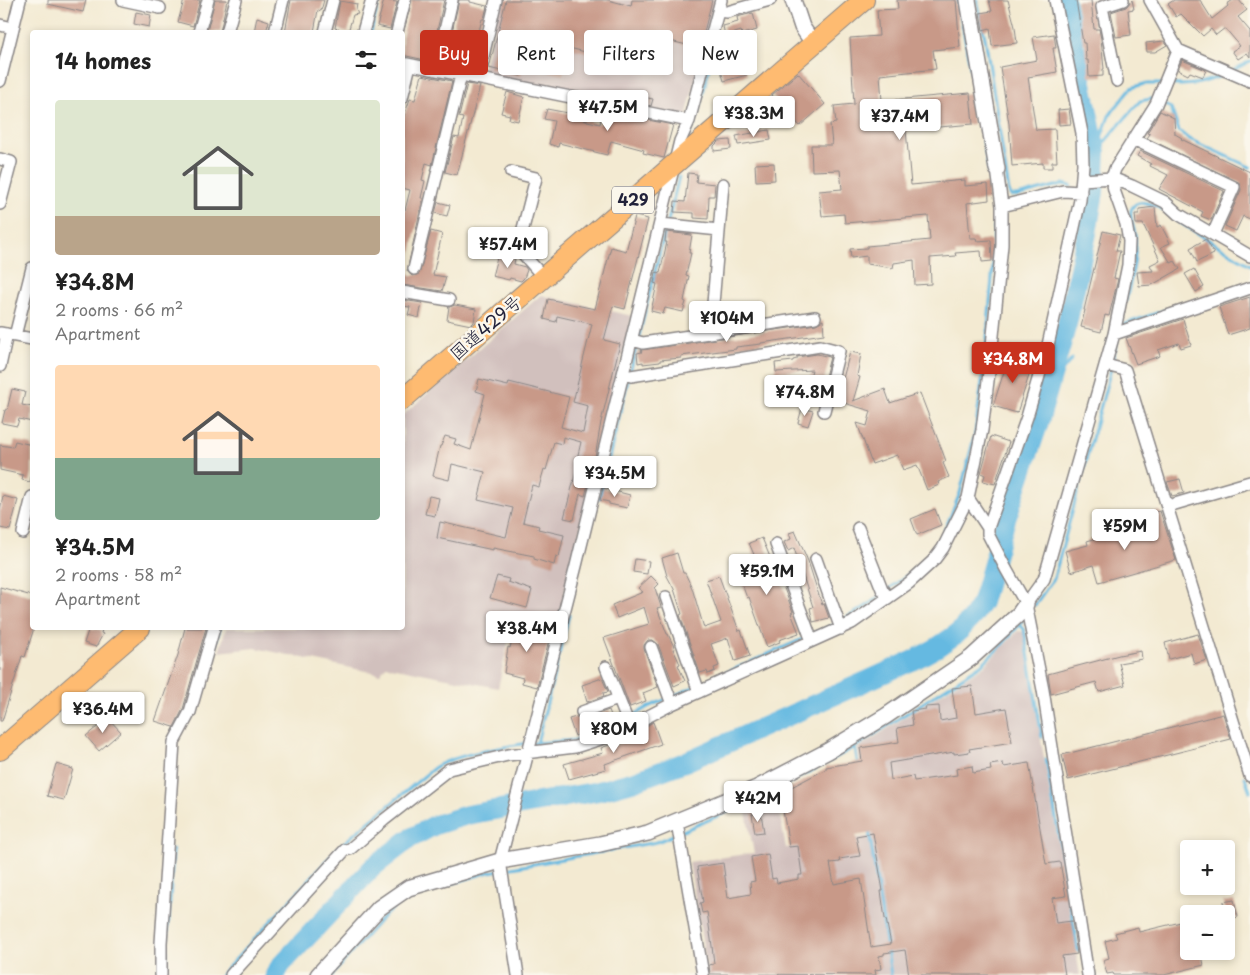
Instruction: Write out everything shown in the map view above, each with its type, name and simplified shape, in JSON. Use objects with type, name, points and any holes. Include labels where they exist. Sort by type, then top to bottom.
[{"type":"highway","name":"国道429号","points":[[405,397],[813,43],[847,8],[864,0]]},
{"type":"highway","points":[[0,750],[138,630]]},
{"type":"street","points":[[0,81],[20,0]]},
{"type":"street","points":[[123,0],[160,8]]},
{"type":"street","points":[[200,30],[208,0]]},
{"type":"street","points":[[228,30],[236,0]]},
{"type":"street","points":[[276,30],[283,0]]},
{"type":"street","points":[[325,30],[333,0]]},
{"type":"street","points":[[363,30],[369,0]]},
{"type":"street","points":[[398,30],[405,0]]},
{"type":"street","points":[[445,30],[452,0]]},
{"type":"street","points":[[478,78],[496,0]]},
{"type":"street","points":[[518,975],[501,867],[517,793],[665,224],[680,141],[689,121],[721,9],[770,0]]},
{"type":"street","points":[[793,0],[802,26],[813,43]]},
{"type":"street","points":[[230,975],[345,850],[350,849],[449,769],[508,755],[530,746],[575,747],[610,736],[628,721],[670,700],[839,624],[885,594],[909,582],[934,560],[943,548],[968,498],[982,430],[999,287],[1002,206],[968,0]]},
{"type":"street","points":[[988,531],[1027,418],[1048,345],[1078,214],[1082,185],[1082,133],[1055,0]]},
{"type":"street","points":[[1117,81],[1102,7],[1123,0]]},
{"type":"street","points":[[1150,0],[1178,50],[1221,69],[1244,76]]},
{"type":"street","points":[[0,25],[13,28]]},
{"type":"street","points":[[1109,178],[1156,102],[1178,50]]},
{"type":"street","points":[[406,64],[420,67]]},
{"type":"street","points":[[414,269],[461,75],[689,121]]},
{"type":"street","points":[[1133,139],[1234,187],[1213,234]]},
{"type":"street","points":[[0,159],[11,162],[0,204]]},
{"type":"street","points":[[512,172],[536,178],[518,248],[544,278]]},
{"type":"street","points":[[1002,206],[1109,178],[1166,202],[1178,214],[1250,256]]},
{"type":"street","points":[[320,974],[378,908],[408,888],[648,833],[678,828],[828,751],[886,716],[971,658],[1018,614],[1044,579],[1118,332],[1128,265],[1129,241],[1126,224],[1109,178]]},
{"type":"street","points":[[713,304],[723,184]]},
{"type":"street","points":[[665,224],[719,230]]},
{"type":"street","points":[[0,366],[7,334],[30,273]]},
{"type":"street","points":[[1118,332],[1250,288]]},
{"type":"street","points":[[405,293],[449,300]]},
{"type":"street","points":[[635,341],[643,343],[815,317]]},
{"type":"street","points":[[7,334],[30,339]]},
{"type":"street","points":[[627,375],[820,346],[840,351],[824,411]]},
{"type":"street","points":[[1109,366],[1125,370],[1250,776]]},
{"type":"street","points":[[1168,506],[1250,482]]},
{"type":"street","points":[[968,498],[988,531],[1006,569],[1026,604],[1043,690],[1088,975]]},
{"type":"street","points":[[23,533],[30,506]]},
{"type":"street","points":[[858,528],[885,594]]},
{"type":"street","points":[[776,544],[810,637]]},
{"type":"street","points":[[816,559],[839,624]]},
{"type":"street","points":[[666,597],[697,687]]},
{"type":"street","points":[[161,975],[161,942],[174,742],[190,712],[213,630]]},
{"type":"street","points":[[652,646],[670,700]]},
{"type":"street","points":[[606,667],[628,721]]},
{"type":"street","points":[[582,712],[618,699]]},
{"type":"street","points":[[678,828],[703,975]]},
{"type":"shaded area","points":[[501,0],[715,0],[708,30],[683,30],[683,75],[696,75],[686,117],[482,77],[482,75],[488,75],[488,53]]},
{"type":"shaded area","points":[[541,295],[632,316],[555,632],[513,620],[498,688],[386,666],[380,674],[255,648],[219,652],[225,630],[405,630],[405,413]]},
{"type":"shaded area","points":[[1018,631],[1023,632],[1080,975],[708,975],[689,862],[754,853],[745,807],[776,792],[786,848],[871,836],[858,748],[984,666]]},
{"type":"building","points":[[48,0],[86,0],[83,12],[48,4]]},
{"type":"building","points":[[184,0],[200,0],[193,26],[178,22]]},
{"type":"building","points":[[215,0],[227,0],[220,30],[207,30]]},
{"type":"building","points":[[291,0],[324,0],[321,11],[318,10],[314,30],[285,30]]},
{"type":"building","points":[[384,0],[397,2],[390,29],[377,26]]},
{"type":"building","points":[[412,0],[444,0],[437,30],[420,30],[420,59],[405,56],[405,30]]},
{"type":"building","points":[[459,0],[470,0],[470,2],[487,6],[479,30],[452,30]]},
{"type":"building","points":[[506,0],[608,0],[631,6],[632,0],[712,0],[704,30],[683,30],[683,44],[673,42],[673,30],[584,30],[584,52],[574,49],[574,30],[498,30]]},
{"type":"building","points":[[897,0],[956,0],[960,47],[933,50],[936,69],[880,75],[882,101],[970,93],[973,124],[906,130],[911,185],[965,180],[965,186],[988,184],[989,200],[967,203],[970,238],[976,238],[977,241],[991,240],[992,261],[982,262],[981,251],[955,253],[956,256],[930,258],[931,284],[915,285],[914,260],[894,263],[893,268],[867,264],[867,256],[851,258],[850,249],[930,240],[928,216],[845,223],[844,214],[822,216],[819,191],[842,189],[840,170],[812,171],[811,145],[832,145],[830,124],[836,123],[834,106],[854,104],[850,38],[879,36],[877,10],[898,9]]},
{"type":"building","points":[[989,0],[1008,0],[1017,43],[992,46],[990,28],[983,30],[980,13],[992,11]]},
{"type":"building","points":[[1076,0],[1091,0],[1094,29],[1099,29],[1101,39],[1103,76],[1089,77],[1088,60],[1086,60],[1085,43],[1083,43]]},
{"type":"building","points":[[1132,0],[1134,9],[1128,10],[1131,35],[1116,37],[1111,12],[1126,7]]},
{"type":"building","points":[[1174,0],[1200,0],[1212,19],[1228,6],[1227,4],[1233,0],[1239,0],[1247,10],[1238,17],[1250,31],[1250,57],[1247,53],[1238,59],[1232,51],[1240,46],[1225,28],[1216,35],[1211,29],[1203,36],[1181,14],[1176,17],[1168,4]]},
{"type":"building","points":[[340,1],[357,4],[356,10],[358,14],[353,15],[349,30],[335,28]]},
{"type":"building","points":[[136,12],[151,15],[149,27],[134,24]]},
{"type":"building","points":[[753,13],[757,30],[724,30],[723,26],[738,22],[737,17]]},
{"type":"building","points":[[257,17],[269,21],[267,30],[254,30]]},
{"type":"building","points":[[498,32],[498,70],[489,68]]},
{"type":"building","points":[[1054,34],[1056,48],[1053,48],[1057,72],[1028,77],[1036,130],[1055,129],[1057,162],[1052,162],[1052,168],[1043,168],[1043,163],[1012,166],[1009,124],[1000,67],[1037,60],[1033,37]]},
{"type":"building","points":[[1164,41],[1167,45],[1155,52],[1147,52],[1146,43]]},
{"type":"building","points":[[1182,60],[1206,70],[1203,77],[1190,72],[1188,75],[1178,70]]},
{"type":"building","points":[[798,73],[825,104],[800,126],[772,95]]},
{"type":"building","points":[[422,75],[452,81],[432,165],[426,163],[422,180],[425,181],[421,198],[423,198],[407,271],[412,276],[419,274],[431,231],[442,234],[433,275],[446,277],[442,291],[405,285],[405,210],[410,190],[405,189],[405,113],[410,99],[415,100]]},
{"type":"building","points":[[722,75],[747,75],[724,81]]},
{"type":"building","points":[[467,84],[480,86],[457,175],[445,172],[454,137],[459,138],[463,118],[459,117]]},
{"type":"building","points":[[507,92],[524,97],[518,121],[509,119],[510,115],[501,113]]},
{"type":"building","points":[[615,92],[653,99],[651,106],[614,98]]},
{"type":"building","points":[[570,105],[586,108],[583,120],[600,124],[603,111],[673,125],[664,158],[643,153],[644,150],[611,141],[607,155],[559,143],[558,147],[549,144],[554,121],[544,119],[547,109],[568,113]]},
{"type":"building","points":[[1069,109],[1071,124],[1059,125],[1058,110]]},
{"type":"building","points":[[1160,111],[1174,118],[1175,134],[1181,139],[1250,172],[1250,219],[1243,216],[1236,231],[1225,226],[1241,190],[1240,183],[1147,138],[1150,134],[1147,133]]},
{"type":"building","points":[[769,130],[771,140],[738,145],[736,136]]},
{"type":"building","points":[[730,140],[731,149],[714,151],[714,146],[719,141]]},
{"type":"building","points":[[1140,151],[1224,191],[1211,220],[1201,216],[1203,212],[1159,189],[1168,175],[1150,166],[1151,164],[1137,156]]},
{"type":"building","points":[[774,163],[775,180],[756,181],[755,164]]},
{"type":"building","points":[[688,173],[697,174],[696,182],[715,184],[714,196],[709,196],[708,219],[694,218],[694,213],[674,212],[675,201],[685,202]]},
{"type":"building","points":[[438,202],[450,205],[447,216],[435,213]]},
{"type":"building","points":[[1155,207],[1157,227],[1161,225],[1170,243],[1161,247],[1171,263],[1175,261],[1180,269],[1152,285],[1139,286],[1137,272],[1153,271],[1150,265],[1160,260],[1143,224],[1136,224],[1135,214],[1139,214],[1139,209]]},
{"type":"building","points":[[635,216],[648,219],[625,309],[613,306],[604,340],[620,344],[585,496],[580,494],[574,520],[564,518],[579,460],[577,459],[581,442],[563,437],[562,444],[554,442],[539,487],[532,485],[523,522],[539,526],[538,529],[564,535],[559,557],[556,556],[554,565],[534,559],[534,556],[493,548],[493,550],[437,538],[440,522],[506,537],[513,508],[478,500],[485,472],[452,464],[449,480],[433,476],[440,446],[445,436],[456,439],[454,444],[471,450],[485,394],[476,391],[479,379],[508,386],[509,382],[569,397],[561,427],[583,433],[588,406],[573,402],[592,324],[557,316],[556,322],[544,319],[548,299],[595,309],[611,247],[626,251]]},
{"type":"building","points":[[1103,231],[1120,235],[1116,251],[1120,251],[1114,278],[1118,279],[1109,316],[1105,315],[1101,332],[1081,327]]},
{"type":"building","points":[[666,232],[692,235],[689,253],[691,253],[686,275],[689,276],[684,301],[686,302],[683,312],[665,308],[663,314],[651,311],[657,284],[654,283],[656,272],[660,273],[667,242],[665,242]]},
{"type":"building","points":[[1206,239],[1214,254],[1197,262],[1190,248]]},
{"type":"building","points":[[498,254],[515,259],[514,264],[525,267],[527,270],[521,281],[492,276]]},
{"type":"building","points":[[1194,269],[1204,287],[1196,292],[1185,274]]},
{"type":"building","points":[[1250,297],[1250,328],[1228,335],[1219,307]]},
{"type":"building","points":[[405,300],[422,303],[419,318],[408,315],[410,307],[405,306]]},
{"type":"building","points":[[455,305],[476,309],[474,322],[471,325],[447,320],[449,307]]},
{"type":"building","points":[[1183,319],[1191,345],[1181,348],[1179,343],[1158,350],[1160,356],[1136,364],[1126,338]]},
{"type":"building","points":[[823,320],[824,334],[681,356],[681,358],[660,360],[660,362],[638,363],[637,353],[642,352],[641,350],[816,324]]},
{"type":"building","points":[[850,352],[861,354],[857,376],[860,377],[853,401],[885,389],[890,403],[920,393],[946,461],[943,463],[949,477],[938,482],[939,485],[927,490],[917,465],[903,470],[897,455],[872,464],[857,423],[867,426],[871,411],[837,401]]},
{"type":"building","points":[[817,354],[830,357],[820,396],[806,390],[812,370],[776,372],[775,363],[793,361],[797,357]]},
{"type":"building","points":[[1009,356],[1033,363],[1017,413],[993,406]]},
{"type":"building","points":[[12,389],[25,392],[22,405],[30,407],[30,422],[19,419],[17,426],[2,423],[5,410],[7,410]]},
{"type":"building","points":[[802,408],[813,411],[808,426],[798,423]]},
{"type":"building","points":[[991,436],[1009,442],[995,484],[983,481],[985,475],[981,473]]},
{"type":"building","points":[[15,441],[30,445],[30,482],[22,480],[23,475],[0,470],[0,445],[13,447]]},
{"type":"building","points":[[1180,479],[1184,493],[1172,496],[1167,482]]},
{"type":"building","points":[[603,488],[630,495],[627,508],[600,500]]},
{"type":"building","points":[[3,496],[18,500],[10,530],[0,528],[0,510]]},
{"type":"building","points":[[429,496],[439,498],[435,516],[425,514]]},
{"type":"building","points":[[935,509],[941,525],[917,535],[911,519]]},
{"type":"building","points":[[1160,511],[1176,560],[1099,582],[1094,565],[1071,572],[1065,551],[1088,545],[1087,541],[1153,522],[1150,513]]},
{"type":"building","points":[[795,531],[808,561],[822,605],[824,604],[829,618],[813,622],[810,608],[813,607],[794,548],[788,551],[784,542],[791,539],[789,533]]},
{"type":"building","points":[[762,538],[778,584],[782,583],[799,633],[779,640],[780,642],[767,647],[735,565],[755,557],[749,543]]},
{"type":"building","points":[[677,553],[683,573],[685,573],[692,588],[704,628],[721,622],[706,580],[719,576],[750,656],[735,661],[728,638],[711,644],[719,666],[714,668],[715,671],[708,674],[707,671],[700,673],[680,615],[682,614],[674,589],[667,576],[662,558]]},
{"type":"building","points":[[635,559],[649,561],[647,574],[633,572]]},
{"type":"building","points":[[497,576],[509,579],[508,582],[532,590],[527,608],[490,598]]},
{"type":"building","points":[[651,576],[659,584],[655,588],[661,607],[657,608],[675,649],[673,649],[685,681],[674,686],[658,644],[653,640],[648,640],[644,645],[644,649],[658,687],[643,693],[646,701],[630,707],[604,638],[649,624],[644,607],[617,618],[612,605],[643,592],[638,588]]},
{"type":"building","points":[[0,587],[30,595],[30,630],[33,630],[25,657],[22,656],[2,721],[0,721]]},
{"type":"building","points":[[516,622],[551,632],[537,687],[522,683],[523,678],[504,673],[508,647],[510,648]]},
{"type":"building","points":[[88,630],[102,630],[101,633],[103,634],[96,647],[84,643]]},
{"type":"building","points":[[184,630],[205,630],[183,709],[174,727],[155,721],[178,655]]},
{"type":"building","points":[[1198,634],[1207,660],[1194,664],[1191,653],[1169,659],[1165,643]]},
{"type":"building","points":[[1141,651],[1142,659],[1119,663],[1125,685],[1099,692],[1096,682],[1051,694],[1048,674]]},
{"type":"building","points":[[602,678],[608,692],[603,693],[604,696],[587,702],[582,685]]},
{"type":"building","points":[[972,686],[976,713],[1006,708],[1012,742],[969,749],[970,752],[954,754],[954,752],[889,763],[891,780],[913,776],[914,781],[957,775],[956,769],[972,766],[973,773],[991,770],[990,765],[1003,763],[1004,767],[1029,763],[1046,864],[1060,862],[1066,896],[1052,898],[1056,923],[1072,921],[1077,954],[1062,956],[1065,975],[909,975],[905,950],[884,953],[884,955],[879,956],[881,969],[875,970],[876,975],[710,974],[709,965],[714,964],[712,946],[707,912],[702,913],[700,903],[703,902],[697,867],[723,863],[728,898],[751,894],[750,882],[755,881],[751,857],[768,854],[772,879],[776,878],[777,883],[799,879],[799,875],[802,875],[798,846],[789,847],[782,804],[772,806],[771,798],[781,796],[780,793],[826,769],[826,767],[862,761],[860,748],[899,742],[897,728],[913,725],[911,711],[939,706],[940,721],[956,718],[952,688]],"holes":[[[873,833],[883,891],[881,891],[885,919],[891,944],[871,947],[861,879],[834,884],[830,863],[840,862],[839,859],[860,856],[856,836]]]},
{"type":"building","points":[[609,710],[613,721],[575,736],[569,719],[576,717],[584,719]]},
{"type":"building","points":[[1223,714],[1231,739],[1068,780],[1062,755]]},
{"type":"building","points":[[108,718],[121,732],[99,751],[86,736]]},
{"type":"building","points":[[653,722],[661,744],[605,764],[606,769],[569,779],[564,764],[603,753],[601,748],[612,744],[613,746],[640,736],[639,734],[646,731],[645,727]]},
{"type":"building","points":[[56,764],[73,769],[64,800],[47,796]]},
{"type":"building","points":[[761,813],[764,832],[755,833],[752,814]]},
{"type":"building","points":[[1234,900],[1238,917],[1235,918],[1235,905],[1224,905],[1223,902]]},
{"type":"building","points":[[1180,922],[1180,960],[1203,960],[1204,965],[1164,975],[1107,974],[1103,960],[1109,958],[1105,941],[1117,938],[1115,933],[1138,927],[1139,932]]},
{"type":"waterway","points":[[372,30],[379,0]]},
{"type":"waterway","points":[[813,634],[830,627],[865,607],[922,564],[938,546],[960,493],[975,433],[986,351],[993,265],[995,206],[958,0]]},
{"type":"waterway","points":[[977,0],[986,43],[1011,196],[1063,184],[1071,186]]},
{"type":"waterway","points":[[275,975],[281,965],[373,867],[409,839],[435,825],[467,815],[599,791],[635,781],[685,762],[916,659],[958,633],[973,616],[982,602],[1005,522],[1038,425],[1067,324],[1094,192],[1096,152],[1065,0]]},
{"type":"waterway","points":[[1232,71],[1250,61]]},
{"type":"waterway","points":[[1167,84],[1197,84],[1226,74]]},
{"type":"waterway","points":[[687,140],[697,117],[708,75]]},
{"type":"waterway","points":[[1097,149],[1109,116],[1131,88],[1144,84],[1161,84]]},
{"type":"waterway","points":[[1096,152],[1140,101],[1154,100]]},
{"type":"waterway","points":[[1160,103],[1171,108],[1179,131],[1187,138],[1250,167]]},
{"type":"waterway","points":[[668,221],[679,177]]},
{"type":"waterway","points":[[1082,189],[1094,192]]},
{"type":"waterway","points":[[1126,301],[1135,252],[1132,208],[1140,203],[1152,204],[1171,215]]},
{"type":"waterway","points":[[1176,219],[1250,265]]},
{"type":"waterway","points":[[599,498],[666,227]]},
{"type":"waterway","points":[[1121,329],[1121,325],[1166,310]]},
{"type":"waterway","points":[[1112,363],[1117,342]]},
{"type":"waterway","points":[[1053,372],[1062,371],[1072,359]]},
{"type":"waterway","points":[[1035,605],[1054,578],[1111,369]]},
{"type":"waterway","points":[[537,743],[569,615]]},
{"type":"waterway","points":[[332,975],[380,920],[398,904],[427,891],[489,872],[657,842],[767,795],[855,747],[981,665],[1022,622]]},
{"type":"waterway","points":[[1020,625],[1024,629],[1042,737]]},
{"type":"waterway","points":[[206,677],[219,630]]},
{"type":"waterway","points":[[533,743],[576,740],[599,732],[617,725],[648,707],[807,637]]},
{"type":"waterway","points":[[221,975],[340,846],[434,768],[442,763],[465,755],[527,743]]},
{"type":"waterway","points":[[855,747],[858,766]]},
{"type":"waterway","points":[[1046,759],[1078,951]]},
{"type":"waterway","points":[[1245,777],[1250,792]]},
{"type":"waterway","points":[[869,831],[891,975]]},
{"type":"waterway","points":[[167,975],[173,850]]}]
